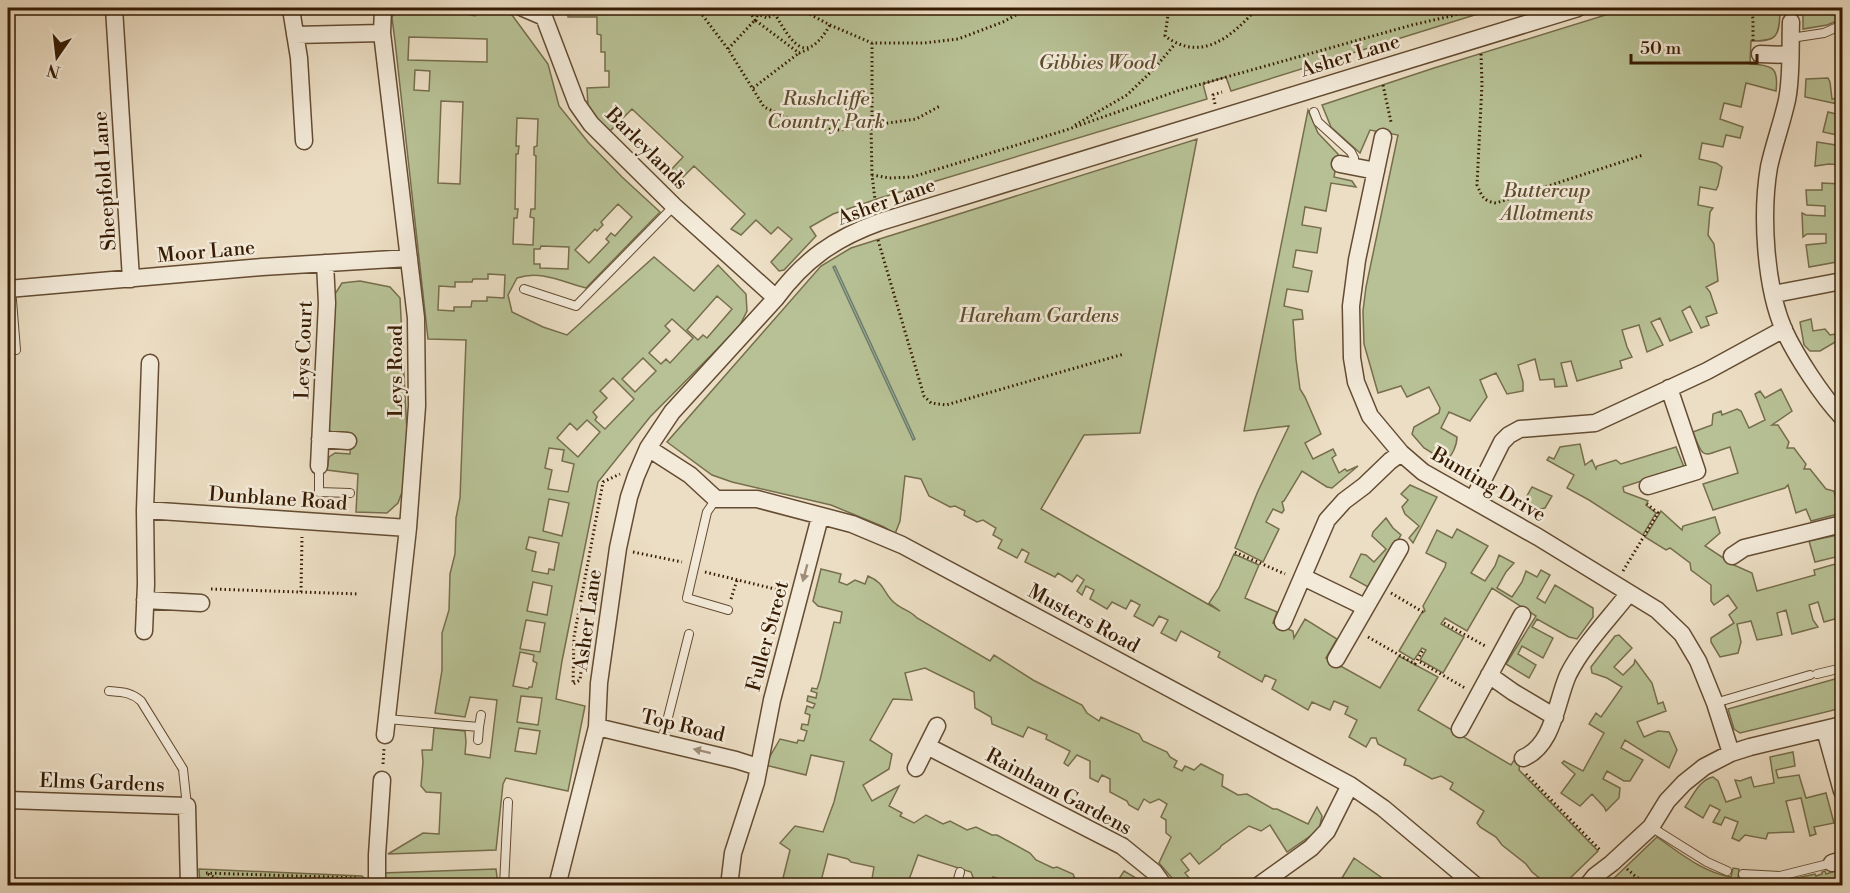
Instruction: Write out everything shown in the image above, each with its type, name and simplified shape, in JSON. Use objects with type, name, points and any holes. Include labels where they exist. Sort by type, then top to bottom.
[{"type":"street","name":"Sheepfold Lane","points":[[114,8],[131,279]]},
{"type":"street","name":"Leys Road","points":[[383,8],[382,33],[416,318],[417,406],[408,528],[386,727]]},
{"type":"street","name":"Barleylands","points":[[523,8],[547,12],[577,104],[591,124],[674,206],[776,298]]},
{"type":"street","name":"Asher Lane","points":[[557,885],[597,727],[599,683],[618,548],[628,497],[636,476],[648,448],[672,412],[776,298],[790,279],[818,254],[847,234],[877,223],[1578,8]]},
{"type":"street","points":[[291,9],[299,58],[304,141]]},
{"type":"street","points":[[1791,30],[1787,100],[1769,167],[1765,242],[1774,294],[1784,329],[1814,381],[1842,417]]},
{"type":"street","points":[[295,35],[382,33]]},
{"type":"street","points":[[1760,54],[1790,55]]},
{"type":"street","name":"Bunting Drive","points":[[1388,134],[1376,171],[1355,272],[1351,306],[1352,358],[1356,382],[1370,416],[1401,453],[1423,472],[1538,537],[1657,610],[1682,634],[1698,660],[1731,753]]},
{"type":"street","points":[[1347,166],[1376,171]]},
{"type":"street","name":"Moor Lane","points":[[9,289],[262,267],[409,258]]},
{"type":"street","name":"Leys Court","points":[[319,466],[327,303],[325,263]]},
{"type":"street","points":[[1774,294],[1842,281]]},
{"type":"street","points":[[1473,500],[1502,442],[1509,435],[1520,429],[1594,423],[1707,371],[1784,329]]},
{"type":"street","points":[[144,631],[150,363]]},
{"type":"street","points":[[1648,486],[1697,471],[1669,388]]},
{"type":"street","points":[[320,439],[348,441]]},
{"type":"street","points":[[648,448],[690,475],[716,500]]},
{"type":"street","points":[[1283,622],[1327,520],[1344,501],[1401,453]]},
{"type":"street","name":"Musters Road","points":[[716,500],[757,499],[852,524],[902,545],[1350,785],[1383,808],[1476,885]]},
{"type":"street","name":"Dunblane Road","points":[[145,510],[408,528]]},
{"type":"street","name":"Fuller Street","points":[[729,885],[733,853],[756,782],[772,700],[820,517]]},
{"type":"street","points":[[1732,556],[1744,548],[1842,524]]},
{"type":"street","points":[[1336,659],[1400,548]]},
{"type":"street","points":[[1302,579],[1365,607]]},
{"type":"street","points":[[1523,758],[1532,754],[1549,730],[1568,676],[1622,589]]},
{"type":"street","points":[[145,600],[205,596]]},
{"type":"street","points":[[1460,729],[1521,615]]},
{"type":"street","points":[[1490,675],[1555,717]]},
{"type":"street","points":[[1587,885],[1652,827],[1667,801],[1704,767],[1731,753],[1750,747],[1842,725]]},
{"type":"street","points":[[916,768],[937,726]]},
{"type":"street","name":"Top Road","points":[[597,727],[662,741],[758,767]]},
{"type":"street","points":[[1825,730],[1842,791]]},
{"type":"street","name":"Rainham Gardens","points":[[927,746],[1122,846],[1154,872],[1164,885]]},
{"type":"street","points":[[377,885],[376,855],[382,780]]},
{"type":"street","points":[[1258,885],[1311,848],[1327,831],[1350,785]]},
{"type":"street","name":"Elms Gardens","points":[[8,800],[187,806],[189,885]]},
{"type":"lane","points":[[1791,30],[1824,33],[1842,25]]},
{"type":"lane","points":[[1314,112],[1318,122],[1351,152],[1354,158],[1347,166]]},
{"type":"lane","points":[[524,289],[576,306],[674,206]]},
{"type":"lane","points":[[9,289],[16,350]]},
{"type":"lane","points":[[319,466],[319,492],[350,493]]},
{"type":"lane","points":[[716,500],[707,512],[687,598],[728,610]]},
{"type":"lane","points":[[662,741],[689,634]]},
{"type":"lane","points":[[1715,703],[1842,668]]},
{"type":"lane","points":[[109,691],[128,692],[141,701],[183,769],[187,806]]},
{"type":"lane","points":[[478,740],[481,714]]},
{"type":"lane","points":[[386,727],[479,727]]},
{"type":"lane","points":[[504,885],[508,802]]},
{"type":"lane","points":[[1652,827],[1707,862],[1727,871]]},
{"type":"lane","points":[[1743,874],[1777,876],[1837,862]]},
{"type":"lane","points":[[956,885],[960,872]]},
{"type":"path","points":[[697,8],[728,50],[764,107],[810,128],[840,130],[916,119],[939,106]]},
{"type":"path","points":[[747,8],[755,20],[799,53]]},
{"type":"path","points":[[757,8],[758,14]]},
{"type":"path","points":[[758,14],[767,18],[775,14],[777,8]]},
{"type":"path","points":[[798,8],[872,43],[924,43],[958,39],[1003,22],[1029,8]]},
{"type":"path","points":[[1169,8],[1165,36],[1176,44],[1198,49],[1228,37],[1257,8]]},
{"type":"path","points":[[872,175],[889,178],[912,177],[1066,130],[1180,90],[1478,8]]},
{"type":"path","points":[[1751,8],[1753,54],[1760,54]]},
{"type":"path","points":[[728,50],[763,9],[775,14],[790,38],[804,49],[809,49]]},
{"type":"path","points":[[753,88],[799,53],[816,45],[830,25]]},
{"type":"path","points":[[1476,38],[1481,53],[1482,84],[1477,185],[1483,199],[1496,203],[1643,155]]},
{"type":"path","points":[[872,43],[872,175],[877,223],[924,396],[931,403],[946,405],[1124,354]]},
{"type":"path","points":[[1066,130],[1127,95],[1176,44]]},
{"type":"path","points":[[1378,68],[1388,134]]},
{"type":"path","points":[[602,664],[582,663],[580,680],[573,684],[574,637],[603,482],[621,473],[636,476]]},
{"type":"path","points":[[1622,589],[1658,513],[1647,504]]},
{"type":"path","points":[[301,592],[303,520]]},
{"type":"path","points":[[618,548],[800,595]]},
{"type":"path","points":[[1235,552],[1302,579]]},
{"type":"path","points":[[728,610],[737,580]]},
{"type":"path","points":[[1377,586],[1424,612]]},
{"type":"path","points":[[205,596],[301,592],[359,594]]},
{"type":"path","points":[[1444,623],[1500,655]]},
{"type":"path","points":[[1353,628],[1415,664],[1423,650]]},
{"type":"path","points":[[1420,662],[1479,697]]},
{"type":"path","points":[[382,780],[386,727]]},
{"type":"path","points":[[1523,758],[1523,767],[1527,774],[1615,861],[1636,877],[1653,885]]},
{"type":"path","points":[[187,858],[206,873],[231,885]]},
{"type":"path","points":[[206,873],[359,878]]},
{"type":"green space","points":[[395,8],[439,8],[475,16],[478,8],[490,8],[512,15],[548,64],[559,106],[588,142],[660,212],[586,288],[543,276],[517,278],[508,295],[512,312],[543,327],[567,335],[654,257],[694,291],[718,265],[746,294],[747,311],[739,327],[650,417],[598,482],[556,699],[585,706],[568,791],[506,778],[503,784],[496,850],[388,854],[423,833],[439,834],[441,793],[426,792],[421,786],[422,750],[432,750],[434,728],[465,731],[465,754],[490,758],[497,700],[470,697],[465,717],[435,713],[442,670],[442,633],[449,610],[450,574],[455,554],[456,518],[460,498],[466,340],[428,339],[392,18]],"holes":[[[409,37],[487,39],[487,62],[408,60]],[[415,70],[430,71],[429,91],[414,90]],[[441,101],[463,102],[460,184],[438,183]],[[517,118],[538,119],[537,146],[534,147],[536,156],[535,209],[531,209],[530,217],[534,218],[533,245],[513,244],[514,218],[517,218],[518,209],[515,209],[516,154],[518,154],[519,146],[516,146]],[[618,204],[632,217],[615,236],[611,233],[606,239],[609,242],[589,263],[575,250],[595,229],[597,231],[603,225],[601,222]],[[541,246],[569,247],[568,269],[540,268],[540,264],[534,264],[534,249],[540,249]],[[488,274],[505,275],[504,298],[487,297],[487,301],[472,301],[471,307],[454,307],[454,311],[438,310],[439,286],[455,287],[455,282],[488,279]],[[717,296],[732,309],[707,338],[703,335],[698,340],[687,330]],[[672,319],[693,338],[670,363],[666,359],[661,364],[649,353],[670,331],[665,326]],[[643,358],[656,371],[635,392],[622,379]],[[613,378],[634,399],[605,429],[595,420],[597,417],[593,412],[607,398],[600,391]],[[587,420],[600,432],[578,457],[557,438],[570,423],[577,430]],[[549,448],[564,450],[562,461],[574,464],[568,492],[548,489],[552,470],[545,468]],[[549,499],[569,503],[562,536],[543,531]],[[529,537],[559,543],[554,570],[549,569],[548,574],[532,571],[536,552],[526,549]],[[533,582],[552,586],[547,615],[527,611]],[[526,620],[545,623],[540,652],[520,649]],[[520,652],[534,655],[533,661],[537,663],[532,687],[528,689],[513,686]],[[521,696],[542,698],[538,725],[517,722]],[[519,728],[540,731],[536,754],[515,751]]]},
{"type":"green space","name":"Rushcliffe Country Park","points":[[568,8],[1497,8],[1231,91],[1226,77],[1203,84],[1207,99],[833,214],[810,227],[816,236],[784,270],[779,271],[771,262],[792,239],[778,227],[771,234],[756,220],[741,235],[731,229],[745,214],[694,166],[680,180],[669,172],[683,157],[632,109],[607,134],[588,106],[587,88],[609,87],[609,71],[605,71],[605,52],[601,52],[601,35],[597,34],[597,17],[568,17]]},
{"type":"green space","name":"Buttercup Allotments","points":[[1628,8],[1842,8],[1842,19],[1827,25],[1803,29],[1803,15],[1780,13],[1779,28],[1775,36],[1771,39],[1751,41],[1750,64],[1764,65],[1775,72],[1776,91],[1746,83],[1741,107],[1724,103],[1720,119],[1743,127],[1740,138],[1726,135],[1723,147],[1702,143],[1699,159],[1716,163],[1722,167],[1716,190],[1700,187],[1698,205],[1713,208],[1710,212],[1708,235],[1714,244],[1718,281],[1706,287],[1717,313],[1706,317],[1709,325],[1701,328],[1690,306],[1682,311],[1692,332],[1670,341],[1660,318],[1651,322],[1663,345],[1647,352],[1639,325],[1622,330],[1632,357],[1620,361],[1622,368],[1577,381],[1571,361],[1561,363],[1567,386],[1555,387],[1554,379],[1540,380],[1535,359],[1518,365],[1523,391],[1507,394],[1496,373],[1480,380],[1487,397],[1470,421],[1449,412],[1441,428],[1457,437],[1454,450],[1445,461],[1424,448],[1412,434],[1414,427],[1439,413],[1440,408],[1429,387],[1407,397],[1401,386],[1378,393],[1364,344],[1363,311],[1366,287],[1398,135],[1370,130],[1360,153],[1331,127],[1322,105]]},
{"type":"green space","points":[[1828,78],[1832,99],[1842,98],[1842,105],[1805,97],[1806,79]]},
{"type":"green space","points":[[1842,106],[1842,136],[1823,132],[1828,112],[1840,115]]},
{"type":"green space","points":[[1308,110],[1318,133],[1338,154],[1334,177],[1352,181],[1356,187],[1331,183],[1326,211],[1305,207],[1302,225],[1321,228],[1317,253],[1296,250],[1293,267],[1312,271],[1308,292],[1287,289],[1284,306],[1302,310],[1303,319],[1293,320],[1300,389],[1321,434],[1305,443],[1313,459],[1333,449],[1336,455],[1332,458],[1339,473],[1358,466],[1332,488],[1302,471],[1282,502],[1284,510],[1282,513],[1273,509],[1266,522],[1279,529],[1263,562],[1235,548],[1258,491],[1289,426],[1244,431]]},
{"type":"green space","name":"Hareham Gardens","points":[[1197,139],[1140,433],[1084,435],[1041,509],[1220,611],[1209,603],[1219,588],[1234,554],[1259,565],[1245,598],[1277,612],[1273,623],[1293,631],[1294,638],[1305,619],[1337,639],[1326,658],[1380,688],[1399,656],[1438,677],[1418,710],[1511,765],[1518,754],[1521,756],[1519,770],[1598,851],[1563,885],[1548,885],[1502,845],[1496,837],[1480,827],[1477,823],[1484,811],[1450,789],[1453,783],[1441,776],[1432,779],[1404,765],[1406,759],[1378,744],[1376,738],[1371,738],[1366,747],[1349,737],[1357,720],[1345,714],[1348,707],[1334,701],[1330,710],[1312,702],[1308,710],[1272,689],[1276,680],[1265,675],[1262,682],[1218,657],[1220,652],[1181,631],[1176,641],[1161,633],[1168,620],[1159,616],[1153,626],[1134,616],[1140,605],[1131,600],[1126,609],[1112,602],[1107,609],[1090,599],[1094,590],[1086,586],[1082,595],[1077,591],[1084,580],[1077,575],[1072,582],[1058,573],[1055,577],[1025,562],[1029,553],[1022,549],[1017,558],[998,548],[1002,540],[993,535],[996,528],[983,520],[977,522],[964,515],[965,511],[955,506],[950,507],[929,496],[921,479],[905,476],[900,521],[895,534],[884,527],[831,505],[732,482],[712,475],[667,442],[821,266],[851,248]]},
{"type":"green space","points":[[1817,142],[1842,146],[1842,165],[1815,166]]},
{"type":"green space","points":[[1822,183],[1842,184],[1842,209],[1837,210],[1842,261],[1809,267],[1806,245],[1826,243],[1826,234],[1807,234],[1803,237],[1802,213],[1825,216],[1825,206],[1807,205],[1806,190],[1822,190]]},
{"type":"green space","points":[[360,281],[390,287],[400,298],[407,432],[405,484],[398,503],[387,513],[356,512],[358,474],[327,470],[329,457],[335,453],[350,454],[351,434],[334,434],[327,428],[335,294],[342,283]]},
{"type":"green space","points":[[1811,319],[1813,331],[1825,329],[1830,335],[1842,333],[1842,338],[1820,351],[1810,351],[1804,345],[1800,322]]},
{"type":"green space","points":[[1781,389],[1792,411],[1772,425],[1778,425],[1789,442],[1787,448],[1794,448],[1806,464],[1804,469],[1810,469],[1826,489],[1834,491],[1838,511],[1834,515],[1811,521],[1806,509],[1796,513],[1788,485],[1785,488],[1713,510],[1703,484],[1738,473],[1730,447],[1706,454],[1702,452],[1693,432],[1712,425],[1713,414],[1721,411],[1722,415],[1737,409],[1741,411],[1749,428],[1765,420],[1755,394],[1760,391],[1765,398]]},
{"type":"green space","points":[[1580,444],[1585,465],[1592,460],[1596,469],[1597,466],[1616,460],[1621,464],[1676,447],[1684,467],[1623,487],[1624,492],[1648,501],[1646,505],[1656,513],[1643,535],[1567,488],[1574,475],[1547,460],[1549,457],[1554,459],[1560,447]]},
{"type":"green space","points":[[1410,485],[1437,497],[1413,543],[1409,538],[1419,526],[1405,514],[1402,507],[1408,500],[1401,494]]},
{"type":"green space","points":[[1532,487],[1552,496],[1545,508],[1540,509],[1524,501]]},
{"type":"green space","points":[[1661,511],[1682,530],[1683,526],[1715,517],[1720,533],[1705,546],[1734,565],[1752,573],[1757,591],[1815,575],[1814,570],[1839,563],[1842,617],[1824,622],[1818,602],[1809,605],[1813,620],[1818,627],[1792,634],[1786,610],[1777,613],[1782,635],[1757,640],[1751,621],[1737,624],[1741,642],[1738,653],[1720,657],[1711,638],[1734,623],[1729,615],[1737,608],[1728,595],[1714,605],[1711,601],[1711,585],[1691,570],[1690,563],[1670,548],[1666,550],[1645,537]]},
{"type":"green space","points":[[1386,518],[1401,535],[1370,588],[1350,577],[1361,554],[1374,562],[1386,549],[1372,536]]},
{"type":"green space","points":[[1457,529],[1488,546],[1471,573],[1485,581],[1499,555],[1514,563],[1497,588],[1512,597],[1526,571],[1537,577],[1541,570],[1550,575],[1537,598],[1545,603],[1555,585],[1593,608],[1593,617],[1577,639],[1537,619],[1532,627],[1553,638],[1543,658],[1522,646],[1518,654],[1536,665],[1529,678],[1506,664],[1536,616],[1492,588],[1467,631],[1445,618],[1441,624],[1464,637],[1443,673],[1420,660],[1426,650],[1422,648],[1414,660],[1399,651],[1425,611],[1423,606],[1445,567],[1446,563],[1426,553],[1437,530],[1452,538]]},
{"type":"green space","points":[[1838,535],[1840,556],[1815,562],[1809,541]]},
{"type":"green space","points":[[821,569],[841,574],[839,582],[847,585],[855,580],[865,584],[868,576],[874,579],[879,582],[892,601],[917,618],[990,661],[994,655],[1033,680],[1082,705],[1087,713],[1099,721],[1101,717],[1139,734],[1143,741],[1167,752],[1177,761],[1174,767],[1182,771],[1185,766],[1194,770],[1201,764],[1223,775],[1222,786],[1238,795],[1247,794],[1273,809],[1308,824],[1317,807],[1322,816],[1319,830],[1287,852],[1270,825],[1261,831],[1249,826],[1199,864],[1190,853],[1181,860],[1189,870],[1185,873],[1195,885],[1178,885],[1159,863],[1171,837],[1166,833],[1166,820],[1161,817],[1167,804],[1159,799],[1150,803],[1144,799],[1138,810],[1129,805],[1127,801],[1110,792],[1110,779],[1102,775],[1098,782],[1090,778],[1090,761],[1077,755],[1068,766],[1064,763],[1070,751],[1046,739],[1047,735],[1028,727],[1023,737],[992,724],[991,717],[975,708],[974,692],[925,668],[905,673],[912,700],[893,699],[870,740],[892,754],[889,769],[863,785],[872,801],[899,786],[889,806],[902,813],[900,816],[914,823],[926,815],[943,824],[950,821],[967,830],[976,827],[997,835],[1030,853],[1036,860],[1073,874],[1076,881],[1084,885],[1015,885],[993,877],[990,885],[976,885],[971,872],[918,855],[907,885],[871,885],[874,867],[828,854],[820,885],[797,885],[797,882],[783,878],[790,850],[780,843],[795,826],[823,832],[834,802],[844,762],[811,755],[806,775],[765,765],[780,739],[797,743],[798,740],[804,741],[807,731],[801,729],[802,724],[808,725],[810,715],[805,713],[807,706],[813,708],[815,704],[807,701],[808,696],[816,698],[817,693],[811,691],[812,688],[817,689],[820,680],[834,622],[840,623],[842,612],[818,606],[813,601]]},
{"type":"green space","points":[[1619,635],[1632,648],[1614,667],[1623,675],[1635,660],[1652,683],[1658,704],[1663,702],[1666,711],[1637,722],[1644,737],[1658,731],[1669,732],[1677,750],[1669,768],[1625,740],[1621,748],[1643,760],[1630,781],[1624,781],[1607,771],[1603,779],[1620,788],[1619,798],[1606,811],[1592,794],[1580,806],[1561,793],[1575,774],[1562,763],[1564,761],[1583,771],[1604,733],[1589,724],[1596,713],[1601,717],[1622,687],[1607,678],[1592,673],[1591,667],[1615,636]]},
{"type":"green space","points":[[1842,677],[1842,708],[1740,733],[1734,729],[1728,709]]},
{"type":"green space","points":[[1793,752],[1795,766],[1776,770],[1778,778],[1799,775],[1806,798],[1826,793],[1834,823],[1814,827],[1816,834],[1810,836],[1801,798],[1786,801],[1794,832],[1768,833],[1766,839],[1745,835],[1739,841],[1732,838],[1738,822],[1725,817],[1721,825],[1713,822],[1720,810],[1710,805],[1703,818],[1685,807],[1700,785],[1713,777],[1718,781],[1726,802],[1741,797],[1735,780],[1740,781],[1751,777],[1754,787],[1774,783],[1770,757]]},
{"type":"green space","points":[[1657,837],[1692,861],[1720,875],[1731,877],[1733,868],[1739,869],[1738,878],[1778,882],[1842,869],[1842,885],[1614,885],[1611,881]]},
{"type":"green space","points":[[1354,858],[1392,885],[1348,885],[1342,878]]},
{"type":"green space","points":[[199,869],[362,876],[367,881],[367,885],[200,885]]},
{"type":"green space","points":[[496,869],[498,885],[383,885],[382,873]]},
{"type":"green space","points":[[1124,871],[1136,878],[1144,885],[1115,885]]},
{"type":"water","points":[[835,266],[915,439],[913,440],[833,267]]},
{"type":"park label","name":"Gibbies Wood","points":[[1097,62]]}]
